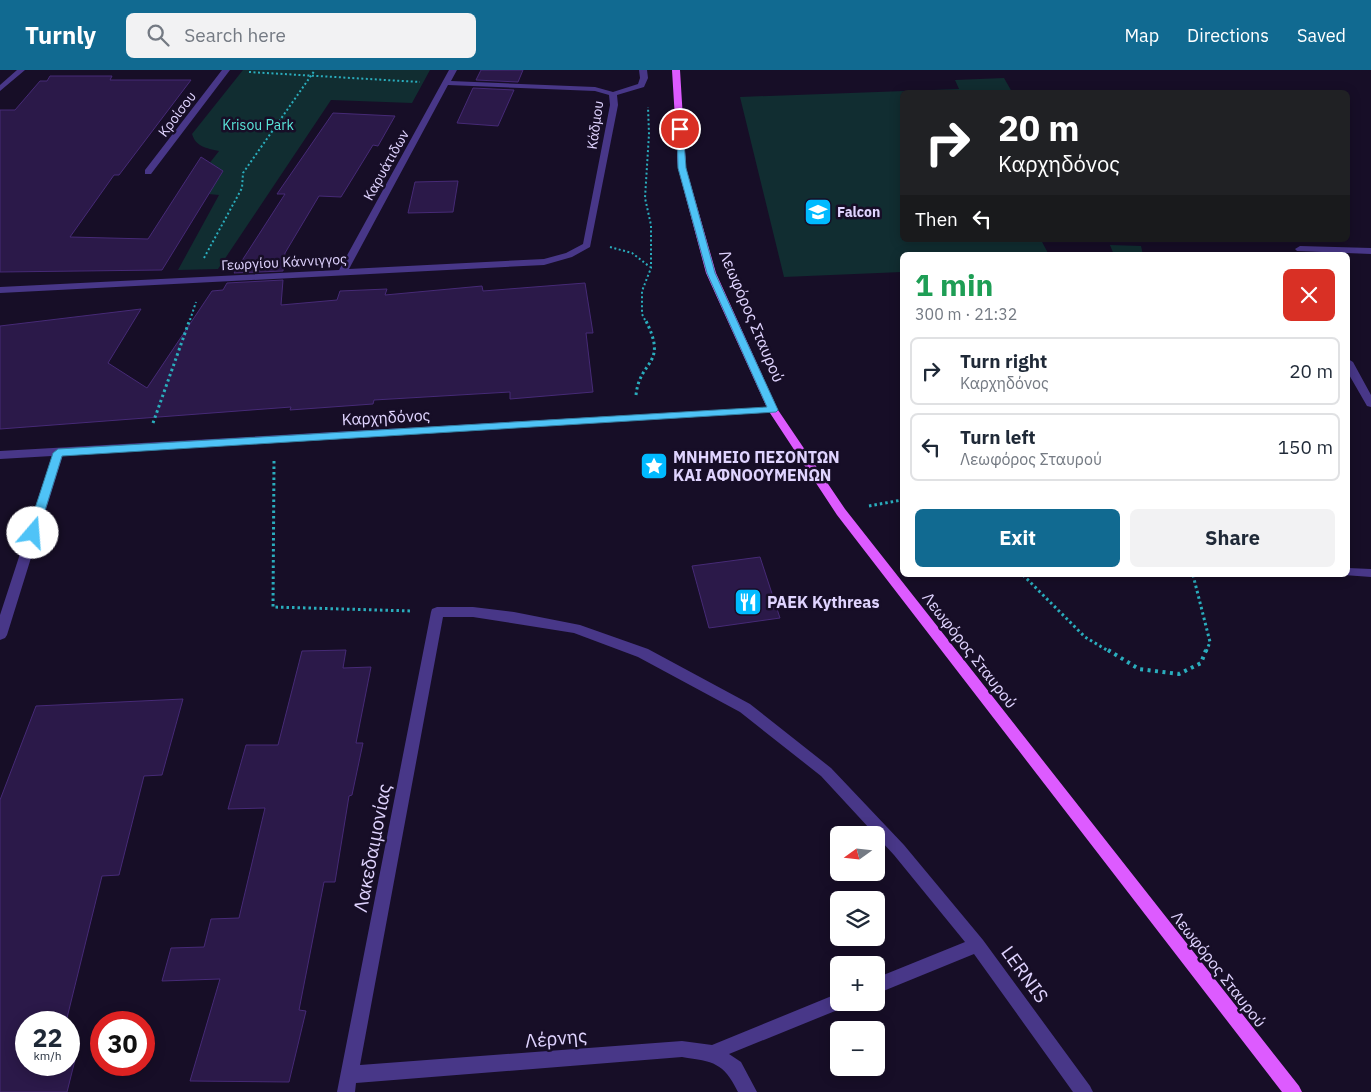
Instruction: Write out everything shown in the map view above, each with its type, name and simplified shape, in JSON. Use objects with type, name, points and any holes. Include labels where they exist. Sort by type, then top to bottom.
[{"type":"main road","name":"Λεωφόρος Σταυρού","points":[[676,70],[682,168],[711,273],[773,410],[841,512],[1293,1092]]},
{"type":"street","points":[[0,89],[21,70]]},
{"type":"street","points":[[214,70],[226,70]]},
{"type":"street","name":"Κροίσου","points":[[148,172],[226,70]]},
{"type":"street","name":"Καρυάτιδων","points":[[342,273],[453,70]]},
{"type":"street","points":[[613,94],[641,85],[644,78],[643,70]]},
{"type":"street","name":"Κάδμου","points":[[446,83],[595,89],[613,94],[614,105],[587,245]]},
{"type":"street","name":"Γεωργίου Κάννιγγος","points":[[0,290],[544,262],[569,255],[587,245]]},
{"type":"street","points":[[1299,248],[1371,251]]},
{"type":"street","points":[[1350,367],[1371,404]]},
{"type":"street","name":"Καρχηδόνος","points":[[0,455],[773,410]]},
{"type":"street","points":[[0,635],[58,453]]},
{"type":"street","points":[[1350,572],[1371,573]]},
{"type":"street","points":[[437,612],[473,612],[575,628],[643,653],[745,708],[826,772],[899,850],[977,945]]},
{"type":"street","name":"Λακεδαιμονίας","points":[[347,1084],[437,612]]},
{"type":"street","name":"LERNIS","points":[[885,982],[977,945],[1084,1092]]},
{"type":"street","points":[[712,1053],[830,1005]]},
{"type":"street","name":"Λέρνης","points":[[347,1084],[682,1049],[712,1053],[735,1068],[748,1092]]},
{"type":"path","points":[[226,70],[446,83]]},
{"type":"path","points":[[192,280],[242,188],[243,173],[315,70]]},
{"type":"path","points":[[634,418],[636,386],[654,355],[653,335],[642,314],[642,291],[651,268],[650,242],[652,225],[645,198],[649,134],[647,92],[641,85]]},
{"type":"path","points":[[587,245],[614,247],[632,253],[651,268]]},
{"type":"path","points":[[144,448],[204,280]]},
{"type":"path","points":[[274,440],[273,606],[437,612]]},
{"type":"path","points":[[841,512],[900,500]]},
{"type":"path","points":[[1026,577],[1084,637],[1139,669],[1179,674],[1201,663],[1210,642],[1194,577]]},
{"type":"green space","name":"Krisou Park","points":[[243,70],[430,70],[412,103],[331,100],[218,269],[178,270],[219,195],[187,192],[219,151],[199,144],[192,134]]},
{"type":"green space","points":[[1004,78],[1011,90],[932,90],[959,89],[955,80]]},
{"type":"green space","points":[[900,91],[900,242],[1042,242],[1047,252],[900,252],[900,272],[784,277],[740,97]]},
{"type":"green space","points":[[1110,245],[1141,246],[1142,252],[1113,252]]},
{"type":"building","points":[[481,70],[523,70],[518,82],[476,80]]},
{"type":"building","points":[[50,76],[112,76],[110,80],[191,80],[119,175],[114,175],[70,237],[148,239],[201,157],[223,171],[162,270],[0,272],[0,110],[15,110],[40,81],[47,81]]},
{"type":"building","points":[[473,88],[514,90],[498,126],[457,123]]},
{"type":"building","points":[[333,113],[395,116],[378,146],[373,145],[341,197],[319,196],[285,253],[283,271],[234,273],[285,194],[277,194]]},
{"type":"building","points":[[458,181],[453,212],[408,213],[415,182]]},
{"type":"building","points":[[283,280],[281,305],[337,300],[340,291],[387,289],[385,295],[482,286],[483,291],[585,283],[593,333],[586,333],[593,392],[510,399],[510,392],[374,400],[373,404],[290,410],[291,407],[0,429],[0,326],[141,309],[108,363],[147,388],[212,291],[223,290],[227,283]]},
{"type":"building","points":[[760,557],[780,618],[709,628],[692,566]]},
{"type":"building","points":[[346,650],[343,668],[371,667],[356,743],[363,743],[352,795],[349,796],[335,882],[324,882],[299,1010],[306,1011],[289,1082],[190,1081],[220,979],[162,981],[171,948],[204,947],[211,919],[239,918],[265,808],[228,809],[246,745],[278,745],[302,651]]},
{"type":"building","points":[[183,699],[162,775],[144,776],[119,875],[102,876],[69,1011],[15,1011],[15,1076],[71,1076],[67,1092],[0,1092],[0,800],[36,706]]},
{"type":"place","name":"Falcon","points":[[818,212]]},
{"type":"place","name":"ΜΝΗΜΕΙΟ ΠΕΣΟΝΤΩΝ ΚΑΙ ΑΦΝΟΟΥΜΕΝΩΝ","points":[[654,466]]},
{"type":"place","name":"PAEK Kythreas","points":[[748,602]]},
{"type":"route","points":[[33,533],[58,453],[773,410],[711,273],[682,168],[680,129]]}]
